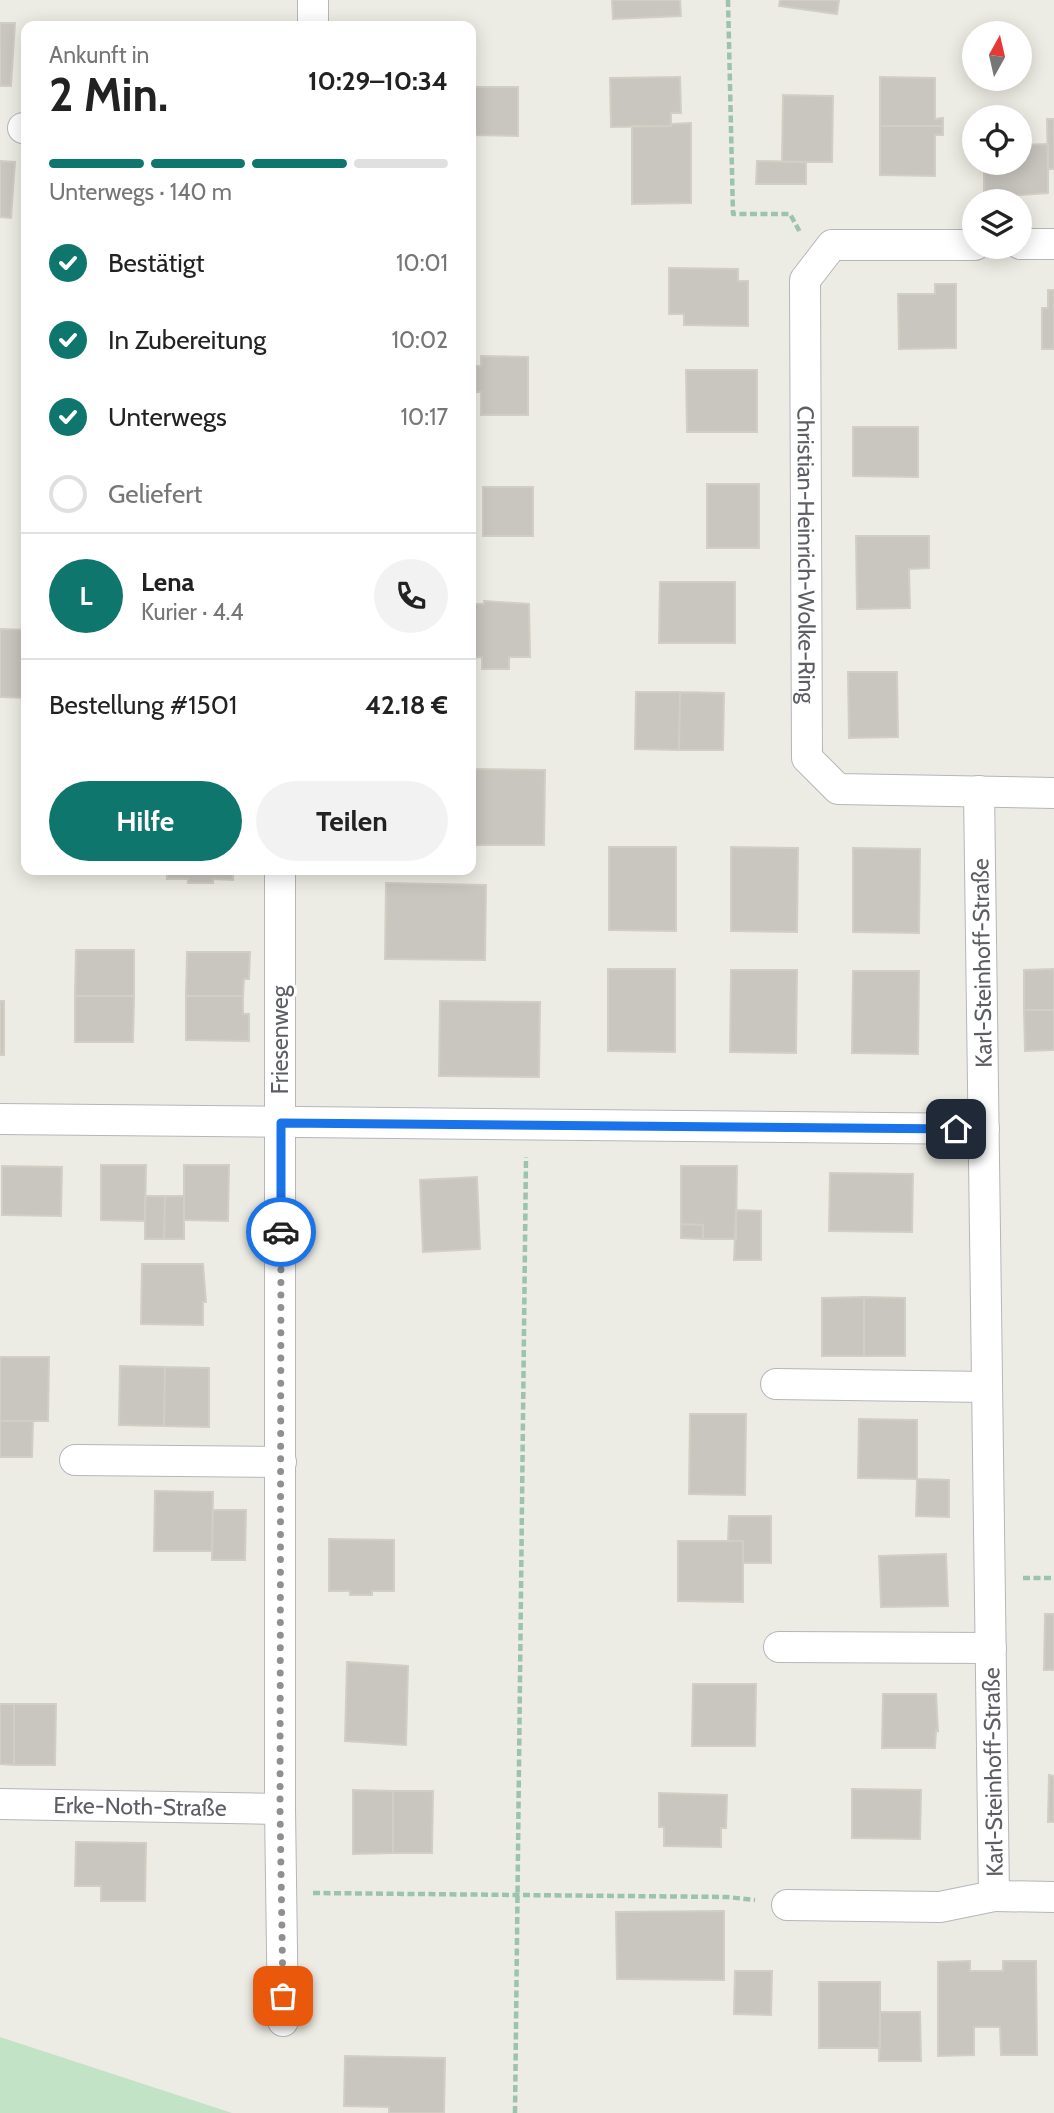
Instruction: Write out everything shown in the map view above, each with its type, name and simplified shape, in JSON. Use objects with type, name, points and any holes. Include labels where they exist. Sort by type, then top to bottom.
[{"type":"street","points":[[313,0],[313,21]]},
{"type":"street","points":[[818,264],[832,245],[962,244]]},
{"type":"street","points":[[1032,244],[1054,244]]},
{"type":"street","name":"Christian-Heinrich-Wolke-Ring","points":[[818,264],[805,280],[807,758],[838,789],[1054,793]]},
{"type":"street","name":"Karl-Steinhoff-Straße","points":[[979,791],[994,1896]]},
{"type":"street","name":"Friesenweg","points":[[280,875],[280,1809],[283,2021]]},
{"type":"street","points":[[0,1119],[984,1129]]},
{"type":"street","points":[[776,1384],[987,1387]]},
{"type":"street","points":[[75,1460],[281,1462]]},
{"type":"street","name":"Karl-Steinhoff-Straße","points":[[779,1647],[991,1648]]},
{"type":"street","name":"Erke-Noth-Straße","points":[[0,1804],[280,1809]]},
{"type":"street","name":"Karl-Steinhoff-Straße","points":[[787,1905],[940,1907],[994,1896],[1054,1897]]},
{"type":"path","points":[[728,0],[733,214],[790,215],[818,264]]},
{"type":"path","points":[[514,2113],[526,1124]]},
{"type":"path","points":[[281,1893],[727,1897],[787,1905]]},
{"type":"green space","points":[[0,2037],[232,2113],[0,2113]]},
{"type":"building","points":[[612,0],[680,0],[681,16],[613,19]]},
{"type":"building","points":[[780,0],[839,0],[837,14],[779,6]]},
{"type":"building","points":[[0,23],[15,23],[11,86],[0,86]]},
{"type":"building","points":[[680,77],[681,113],[671,113],[671,126],[611,127],[610,78]]},
{"type":"building","points":[[880,77],[935,78],[935,119],[943,118],[943,126],[880,126]]},
{"type":"building","points":[[476,87],[518,87],[518,136],[476,135]]},
{"type":"building","points":[[783,95],[833,96],[832,162],[782,162]]},
{"type":"building","points":[[1047,119],[1054,119],[1054,169],[1048,169]]},
{"type":"building","points":[[691,123],[691,203],[632,204],[632,126]]},
{"type":"building","points":[[880,126],[943,126],[943,135],[935,135],[935,176],[880,175]]},
{"type":"building","points":[[1048,144],[1048,193],[1032,194],[1032,189],[984,189],[984,175],[1032,175],[1032,145]]},
{"type":"building","points":[[0,161],[15,162],[11,218],[0,217]]},
{"type":"building","points":[[757,161],[806,162],[806,184],[756,184]]},
{"type":"building","points":[[669,268],[738,269],[738,281],[748,281],[748,326],[684,325],[684,314],[669,314]]},
{"type":"building","points":[[935,284],[956,284],[956,348],[899,349],[898,294],[935,294]]},
{"type":"building","points":[[1048,290],[1054,290],[1054,349],[1042,349],[1042,308],[1048,308]]},
{"type":"building","points":[[481,356],[528,357],[528,415],[481,415],[481,392],[476,392],[476,366],[481,366]]},
{"type":"building","points":[[686,370],[757,370],[757,432],[687,432]]},
{"type":"building","points":[[853,427],[918,427],[918,477],[853,476]]},
{"type":"building","points":[[707,484],[759,484],[759,548],[707,548]]},
{"type":"building","points":[[483,487],[533,487],[533,536],[483,536]]},
{"type":"building","points":[[856,536],[929,536],[929,568],[909,569],[910,608],[857,609]]},
{"type":"building","points":[[660,582],[735,582],[735,643],[659,643]]},
{"type":"building","points":[[484,601],[529,604],[530,657],[509,657],[509,669],[482,669],[482,657],[476,658],[476,604],[484,604]]},
{"type":"building","points":[[0,629],[21,630],[21,698],[0,697]]},
{"type":"building","points":[[848,672],[897,672],[898,737],[849,738]]},
{"type":"building","points":[[636,692],[680,692],[679,750],[635,749]]},
{"type":"building","points":[[680,692],[724,693],[723,750],[679,750]]},
{"type":"building","points":[[476,769],[545,770],[544,845],[476,845]]},
{"type":"building","points":[[609,847],[676,847],[676,931],[609,930]]},
{"type":"building","points":[[731,847],[798,848],[797,932],[731,931]]},
{"type":"building","points":[[853,848],[920,849],[919,933],[853,932]]},
{"type":"building","points":[[167,875],[233,875],[233,880],[213,879],[213,883],[188,883],[188,879],[167,879]]},
{"type":"building","points":[[386,883],[486,885],[485,960],[385,959]]},
{"type":"building","points":[[76,950],[134,950],[134,996],[75,996]]},
{"type":"building","points":[[187,952],[250,952],[249,979],[244,979],[243,996],[186,996]]},
{"type":"building","points":[[608,969],[675,969],[675,1052],[608,1051]]},
{"type":"building","points":[[1054,969],[1054,1010],[1024,1010],[1024,970]]},
{"type":"building","points":[[731,970],[797,970],[796,1053],[730,1052]]},
{"type":"building","points":[[853,971],[919,971],[918,1054],[852,1053]]},
{"type":"building","points":[[75,996],[134,996],[133,1042],[75,1042]]},
{"type":"building","points":[[186,996],[243,996],[243,1014],[249,1014],[249,1041],[186,1040]]},
{"type":"building","points":[[0,1001],[4,1001],[4,1055],[0,1055]]},
{"type":"building","points":[[440,1001],[540,1002],[539,1077],[439,1076]]},
{"type":"building","points":[[1024,1010],[1054,1010],[1054,1050],[1025,1051]]},
{"type":"building","points":[[101,1165],[146,1165],[145,1221],[101,1220]]},
{"type":"building","points":[[184,1165],[229,1165],[228,1221],[184,1220]]},
{"type":"building","points":[[2,1166],[62,1167],[61,1216],[2,1215]]},
{"type":"building","points":[[681,1166],[737,1166],[736,1239],[703,1239],[703,1225],[681,1224]]},
{"type":"building","points":[[830,1173],[913,1174],[912,1232],[829,1231]]},
{"type":"building","points":[[477,1177],[480,1249],[423,1252],[420,1180]]},
{"type":"building","points":[[145,1196],[165,1196],[164,1239],[145,1239]]},
{"type":"building","points":[[165,1196],[184,1196],[184,1239],[164,1239]]},
{"type":"building","points":[[736,1210],[761,1211],[761,1260],[734,1260]]},
{"type":"building","points":[[681,1224],[703,1225],[703,1239],[681,1238]]},
{"type":"building","points":[[142,1264],[203,1264],[206,1302],[203,1302],[203,1325],[141,1324]]},
{"type":"building","points":[[864,1297],[905,1298],[905,1356],[864,1356]]},
{"type":"building","points":[[864,1297],[864,1356],[822,1356],[822,1298]]},
{"type":"building","points":[[0,1357],[49,1357],[48,1421],[0,1421]]},
{"type":"building","points":[[120,1366],[165,1367],[164,1426],[119,1425]]},
{"type":"building","points":[[165,1367],[209,1368],[209,1427],[164,1426]]},
{"type":"building","points":[[690,1414],[746,1414],[745,1495],[689,1494]]},
{"type":"building","points":[[859,1419],[917,1420],[917,1479],[858,1478]]},
{"type":"building","points":[[0,1421],[33,1421],[32,1457],[0,1457]]},
{"type":"building","points":[[917,1479],[949,1480],[949,1517],[916,1516]]},
{"type":"building","points":[[155,1491],[213,1492],[212,1551],[154,1551]]},
{"type":"building","points":[[213,1510],[246,1510],[245,1560],[212,1560]]},
{"type":"building","points":[[729,1516],[771,1516],[771,1563],[743,1563],[743,1541],[728,1541]]},
{"type":"building","points":[[329,1539],[394,1540],[394,1591],[350,1595],[350,1591],[329,1591]]},
{"type":"building","points":[[678,1541],[743,1541],[743,1602],[678,1601]]},
{"type":"building","points":[[946,1554],[948,1606],[881,1607],[879,1556]]},
{"type":"building","points":[[1045,1614],[1054,1614],[1054,1670],[1044,1670]]},
{"type":"building","points":[[347,1662],[408,1666],[406,1745],[345,1741]]},
{"type":"building","points":[[693,1684],[756,1684],[755,1746],[692,1746]]},
{"type":"building","points":[[883,1694],[936,1694],[938,1731],[936,1730],[935,1748],[882,1748]]},
{"type":"building","points":[[0,1704],[14,1704],[14,1765],[0,1764]]},
{"type":"building","points":[[14,1704],[56,1704],[55,1765],[14,1765]]},
{"type":"building","points":[[1049,1775],[1054,1776],[1054,1822],[1048,1822]]},
{"type":"building","points":[[852,1789],[921,1790],[920,1839],[852,1838]]},
{"type":"building","points":[[353,1790],[393,1791],[393,1853],[353,1854]]},
{"type":"building","points":[[393,1791],[433,1791],[432,1853],[393,1853]]},
{"type":"building","points":[[659,1793],[727,1795],[726,1828],[721,1828],[721,1847],[664,1846],[664,1827],[659,1827]]},
{"type":"building","points":[[76,1842],[146,1843],[145,1901],[101,1901],[101,1886],[75,1886]]},
{"type":"building","points":[[724,1911],[724,1980],[617,1979],[616,1912]]},
{"type":"building","points":[[970,1961],[970,1971],[1003,1971],[1003,1961],[1036,1961],[1037,2055],[1001,2055],[1000,2027],[974,2027],[974,2055],[938,2056],[938,1962]]},
{"type":"building","points":[[735,1971],[772,1971],[771,2015],[734,2014]]},
{"type":"building","points":[[819,1982],[880,1982],[880,2048],[819,2048]]},
{"type":"building","points":[[880,2012],[920,2012],[921,2061],[879,2061]]},
{"type":"building","points":[[345,2056],[445,2058],[444,2113],[389,2113],[389,2107],[344,2106]]},
{"type":"way so far","points":[[281,1232],[280,1809],[283,1996]]},
{"type":"route","points":[[281,1232],[281,1123],[956,1129]]}]
